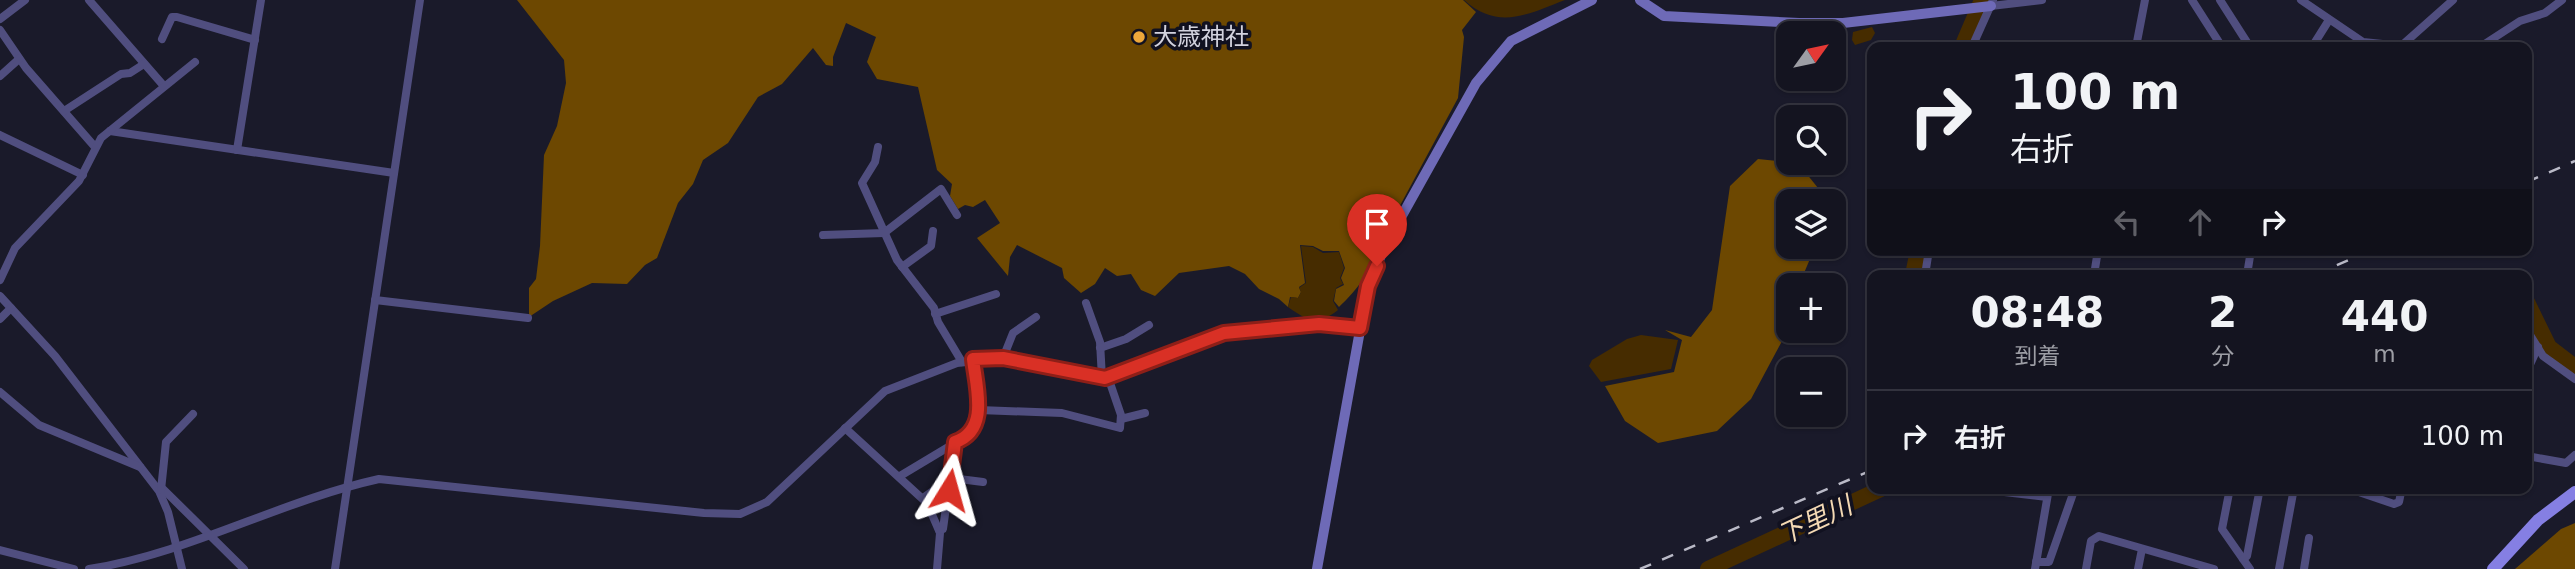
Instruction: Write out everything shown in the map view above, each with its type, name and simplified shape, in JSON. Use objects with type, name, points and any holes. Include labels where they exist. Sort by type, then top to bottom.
[{"type":"main road","points":[[2493,569],[2538,520],[2575,492]]},
{"type":"street","points":[[0,19],[25,0]]},
{"type":"street","points":[[89,0],[163,85]]},
{"type":"street","points":[[242,150],[261,0]]},
{"type":"street","points":[[335,569],[420,0]]},
{"type":"street","points":[[1317,569],[1368,286],[1385,246],[1476,83],[1511,41],[1592,0]]},
{"type":"street","points":[[1640,0],[1664,16],[1843,23],[1966,9],[1992,3],[2042,0]]},
{"type":"street","points":[[2137,42],[2145,0]]},
{"type":"street","points":[[2192,0],[2219,42]]},
{"type":"street","points":[[2220,0],[2245,42]]},
{"type":"street","points":[[2301,0],[2363,42]]},
{"type":"street","points":[[2406,42],[2453,0]]},
{"type":"street","points":[[2488,42],[2520,21],[2545,13],[2562,0]]},
{"type":"street","points":[[1974,42],[1992,3]]},
{"type":"street","points":[[162,39],[172,17],[177,17],[255,40]]},
{"type":"street","points":[[2315,42],[2329,20]]},
{"type":"street","points":[[0,30],[19,59],[95,147]]},
{"type":"street","points":[[0,76],[19,59]]},
{"type":"street","points":[[0,280],[15,248],[83,175],[95,147],[163,85],[195,62]]},
{"type":"street","points":[[64,111],[121,74],[130,73],[144,64]]},
{"type":"street","points":[[110,131],[394,173]]},
{"type":"street","points":[[0,135],[83,175]]},
{"type":"street","points":[[878,147],[875,162],[862,183],[902,267],[935,313],[961,362]]},
{"type":"street","points":[[823,235],[884,233],[942,189],[957,215]]},
{"type":"street","points":[[902,267],[931,246],[933,231]]},
{"type":"street","points":[[935,313],[996,294]]},
{"type":"street","points":[[0,296],[55,356],[161,490],[244,569]]},
{"type":"street","points":[[375,300],[528,318]]},
{"type":"street","points":[[979,410],[1080,416],[1120,428],[1121,419],[1105,377],[1100,348],[1086,303]]},
{"type":"street","points":[[0,318],[11,307]]},
{"type":"street","points":[[1003,358],[1013,332],[1036,317]]},
{"type":"street","points":[[89,569],[177,549],[209,534],[349,484],[401,479],[704,513],[740,514],[767,502],[885,391],[961,362],[1003,358],[1105,377],[1224,333],[1319,324],[1360,328]]},
{"type":"street","points":[[1100,348],[1126,339],[1149,325]]},
{"type":"street","points":[[2532,338],[2559,370],[2575,379]]},
{"type":"street","points":[[2532,360],[2538,347]]},
{"type":"street","points":[[900,476],[970,433],[979,410],[973,359]]},
{"type":"street","points":[[0,391],[39,425],[141,467]]},
{"type":"street","points":[[182,569],[161,490],[166,442],[193,414]]},
{"type":"street","points":[[1121,419],[1145,414]]},
{"type":"street","points":[[845,428],[923,498],[939,530],[936,569]]},
{"type":"street","points":[[939,530],[943,529],[955,442]]},
{"type":"street","points":[[2532,457],[2566,463],[2575,455]]},
{"type":"street","points":[[923,498],[951,478],[983,482]]},
{"type":"street","points":[[2048,494],[2035,566],[2049,562],[2073,494]]},
{"type":"street","points":[[2229,494],[2222,529],[2250,569]]},
{"type":"street","points":[[2243,559],[2247,556],[2259,494]]},
{"type":"street","points":[[2279,569],[2293,494]]},
{"type":"street","points":[[2370,494],[2393,504],[2399,502],[2401,494]]},
{"type":"street","points":[[2087,569],[2091,541],[2099,537],[2191,566],[2214,569]]},
{"type":"street","points":[[2304,569],[2309,538]]},
{"type":"street","points":[[2138,569],[2142,549]]},
{"type":"street","points":[[0,550],[74,569]]},
{"type":"shaded area","points":[[517,0],[1463,0],[1476,12],[1462,30],[1464,37],[1458,98],[1389,226],[1376,242],[1376,251],[1369,269],[1339,307],[1334,301],[1336,289],[1344,285],[1341,278],[1345,268],[1339,251],[1323,251],[1313,246],[1300,245],[1305,283],[1299,287],[1301,292],[1298,298],[1290,297],[1288,307],[1259,289],[1245,274],[1229,266],[1179,273],[1155,296],[1141,290],[1131,274],[1117,276],[1105,268],[1095,284],[1081,293],[1064,278],[1062,268],[1017,245],[1010,257],[1008,276],[977,238],[1000,223],[985,200],[973,207],[965,205],[958,209],[950,196],[952,184],[937,170],[918,87],[877,79],[867,62],[876,37],[846,23],[833,57],[833,66],[826,65],[813,48],[782,84],[758,97],[728,143],[703,160],[693,184],[678,203],[657,258],[645,265],[627,284],[592,283],[553,301],[529,317],[529,288],[536,279],[540,246],[544,155],[557,126],[566,83],[564,60]]},
{"type":"shaded area","points":[[1464,0],[1565,0],[1526,14],[1502,17],[1489,15]]},
{"type":"shaded area","points":[[1872,27],[1875,33],[1871,40],[1855,45],[1852,40],[1853,32]]},
{"type":"shaded area","points":[[1758,159],[1776,161],[1776,175],[1808,175],[1819,189],[1776,189],[1776,259],[1810,259],[1804,273],[1776,273],[1776,343],[1781,343],[1751,399],[1717,431],[1658,443],[1625,421],[1605,386],[1674,372],[1682,340],[1665,330],[1691,337],[1712,310],[1730,186]]},
{"type":"shaded area","points":[[1301,246],[1313,247],[1323,253],[1339,252],[1344,268],[1340,278],[1343,284],[1336,288],[1333,301],[1338,310],[1319,320],[1308,319],[1288,307],[1291,297],[1298,298],[1301,292],[1299,288],[1306,283]]},
{"type":"shaded area","points":[[1641,335],[1678,340],[1671,369],[1601,382],[1589,366],[1592,360],[1627,339]]},
{"type":"shaded area","points":[[2575,523],[2575,569],[2515,569],[2561,529]]},
{"type":"waterway","points":[[1964,42],[1982,0]]},
{"type":"waterway","points":[[1914,270],[1917,256]]},
{"type":"waterway","name":"下里川","points":[[2532,312],[2549,347],[2575,367]]},
{"type":"waterway","name":"下里川","points":[[1708,569],[1870,494]]},
{"type":"railway","points":[[2532,180],[2575,161]]},
{"type":"railway","points":[[2326,270],[2358,256]]},
{"type":"railway","points":[[1640,569],[1867,472]]},
{"type":"place","name":"大歳神社","points":[[1139,37]]},
{"type":"route","points":[[949,490],[955,442],[970,433],[979,412],[973,359],[1003,358],[1105,378],[1224,333],[1319,324],[1348,324],[1360,328],[1368,286],[1377,266]]}]
